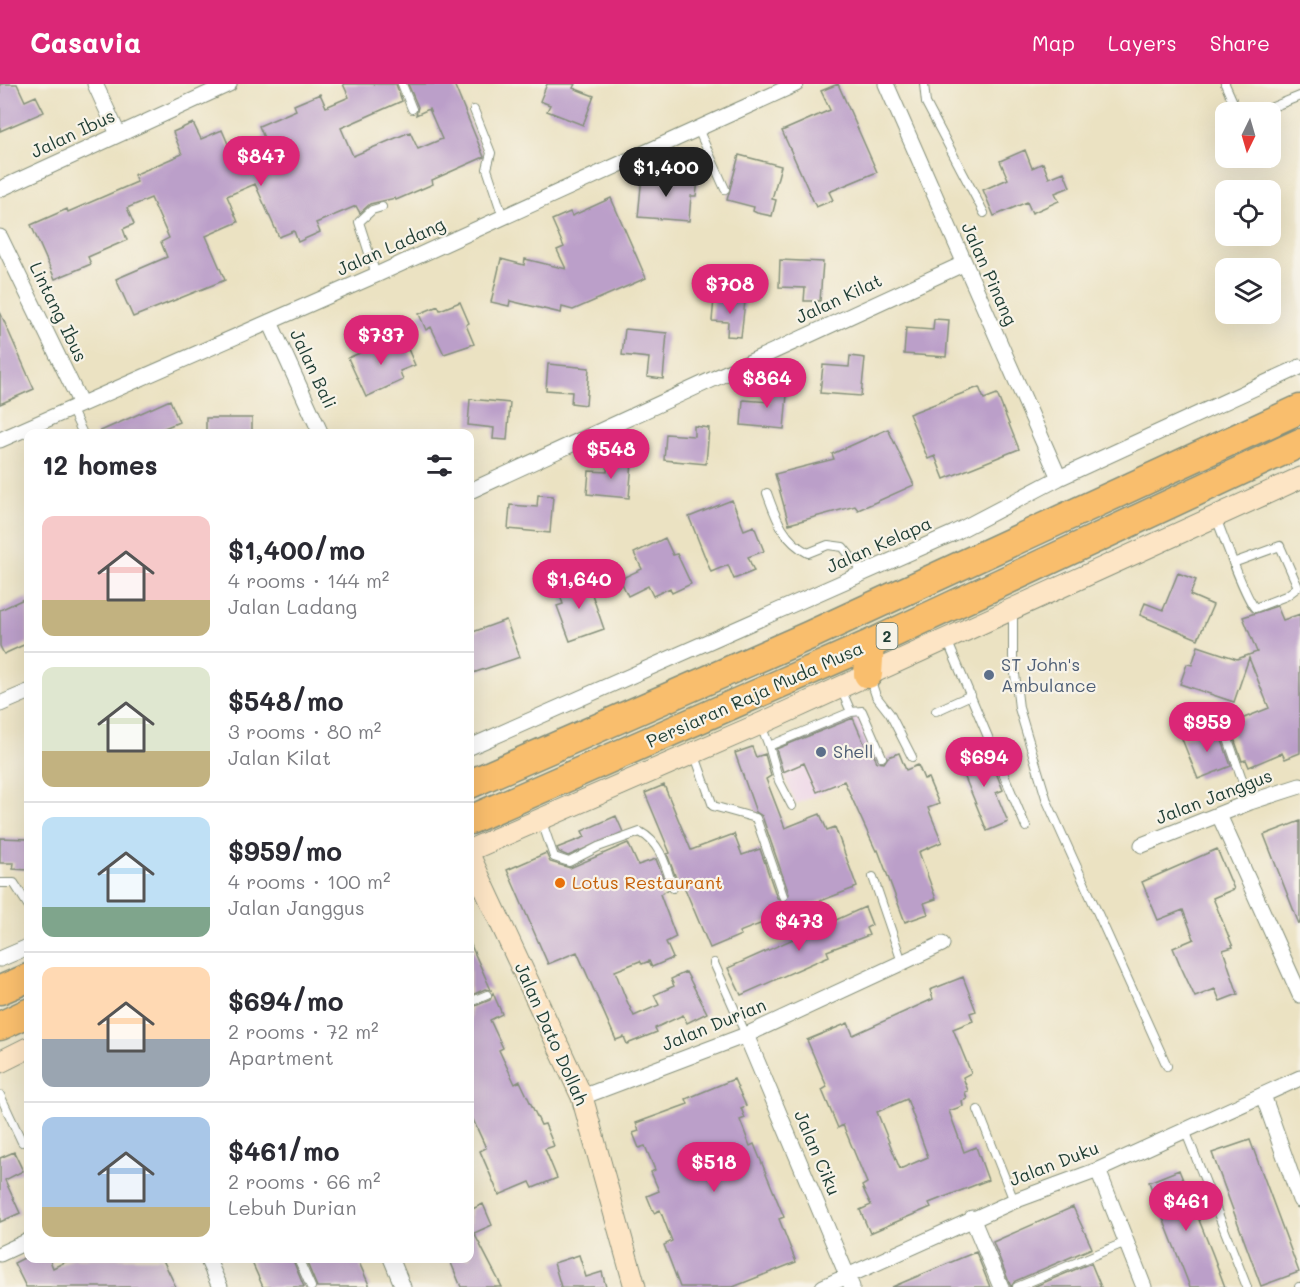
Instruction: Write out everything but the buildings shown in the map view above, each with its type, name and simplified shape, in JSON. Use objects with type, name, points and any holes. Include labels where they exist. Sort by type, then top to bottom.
[{"type":"highway","name":"Persiaran Raja Muda Musa","points":[[474,782],[808,636],[1300,409]]},
{"type":"highway","name":"Persiaran Raja Muda Musa","points":[[474,818],[870,644],[1300,442]]},
{"type":"highway","points":[[868,674],[870,644]]},
{"type":"highway","points":[[0,990],[24,980]]},
{"type":"highway","points":[[0,1026],[24,1015]]},
{"type":"street","points":[[95,84],[118,134]]},
{"type":"street","name":"Jalan Ibus","points":[[1,187],[229,84]]},
{"type":"street","name":"Jalan Ladang","points":[[25,429],[376,275],[796,84]]},
{"type":"street","name":"Jalan Pinang","points":[[886,84],[963,264],[1059,478]]},
{"type":"street","name":"Lintang Ibus","points":[[0,237],[76,406]]},
{"type":"street","name":"Jalan Kilat","points":[[474,488],[963,264]]},
{"type":"street","name":"Jalan Bali","points":[[270,322],[319,429]]},
{"type":"street","name":"Jalan Kelapa","points":[[474,745],[954,533],[1059,478],[1300,367]]},
{"type":"street","name":"Jalan Ladang","points":[[0,440],[24,429]]},
{"type":"street","points":[[474,848],[760,724],[1215,517],[1299,482]]},
{"type":"street","points":[[0,704],[24,694]]},
{"type":"street","name":"Jalan Janggus","points":[[1142,845],[1250,802],[1300,786]]},
{"type":"street","points":[[1219,815],[1300,995]]},
{"type":"street","name":"Jalan Dato Dollah","points":[[474,866],[582,1097],[635,1287]]},
{"type":"street","name":"Jalan Durian","points":[[582,1097],[746,1035],[942,944]]},
{"type":"street","points":[[0,959],[24,948]]},
{"type":"street","name":"Jalan Ciku","points":[[746,1035],[850,1282]]},
{"type":"street","points":[[0,1062],[24,1050]]},
{"type":"street","name":"Jalan Duku","points":[[823,1287],[850,1282],[972,1218],[1014,1200],[1098,1170],[1300,1078]]},
{"type":"street","points":[[1263,1095],[1300,1200]]},
{"type":"street","points":[[1098,1170],[1144,1287]]},
{"type":"street","points":[[972,1218],[1001,1287]]},
{"type":"street","points":[[0,1254],[24,1243]]},
{"type":"street","points":[[209,1263],[220,1287]]},
{"type":"street","points":[[393,1263],[403,1287]]},
{"type":"lane","points":[[402,84],[412,109]]},
{"type":"lane","points":[[924,84],[926,103],[984,213]]},
{"type":"lane","points":[[1225,84],[1234,102]]},
{"type":"lane","points":[[1281,103],[1300,96]]},
{"type":"lane","points":[[474,110],[491,153],[487,169],[503,217]]},
{"type":"lane","points":[[698,129],[725,189]]},
{"type":"lane","points":[[376,275],[359,222],[372,210],[382,207]]},
{"type":"lane","points":[[76,406],[82,429]]},
{"type":"lane","points":[[767,493],[779,525],[793,545],[808,553],[828,545],[843,547],[864,573]]},
{"type":"lane","points":[[1215,517],[1233,563],[1255,608],[1286,596],[1298,587],[1280,546],[1233,563]]},
{"type":"lane","points":[[1013,609],[1013,657],[1019,708],[1047,801],[1167,1066]]},
{"type":"lane","points":[[947,639],[1026,827]]},
{"type":"lane","points":[[868,674],[876,696],[890,714],[912,757]]},
{"type":"lane","points":[[841,687],[850,712]]},
{"type":"lane","points":[[936,711],[971,695]]},
{"type":"lane","points":[[768,746],[850,712],[862,711],[882,757]]},
{"type":"lane","points":[[1220,716],[1250,802]]},
{"type":"lane","points":[[760,724],[779,781],[792,806]]},
{"type":"lane","points":[[694,751],[713,806],[756,818],[783,896]]},
{"type":"lane","points":[[541,818],[554,856],[561,861],[569,862],[598,846],[640,832],[651,838],[663,857],[673,888]]},
{"type":"lane","points":[[873,877],[902,962]]},
{"type":"lane","points":[[0,883],[14,883],[24,898]]},
{"type":"lane","points":[[714,963],[746,1035]]},
{"type":"lane","points":[[474,1000],[487,995]]},
{"type":"lane","points":[[0,1095],[22,1142]]},
{"type":"lane","points":[[978,1110],[1014,1200]]},
{"type":"lane","points":[[1185,1130],[1246,1287]]},
{"type":"lane","points":[[1017,1287],[1126,1242]]},
{"type":"lane","points":[[300,1263],[311,1287]]},
{"type":"shaded area","points":[[860,714],[882,767],[796,804],[773,749]]},
{"type":"place","name":"ST John's Ambulance","points":[[989,675]]},
{"type":"place","name":"Shell","points":[[821,752]]},
{"type":"place","name":"Lotus Restaurant","points":[[560,883]]}]
